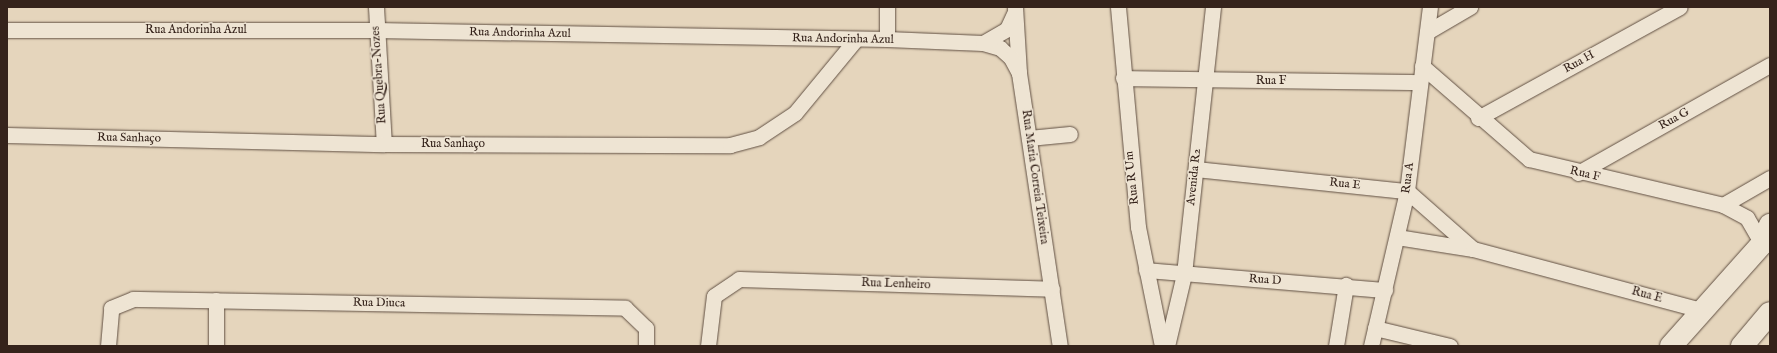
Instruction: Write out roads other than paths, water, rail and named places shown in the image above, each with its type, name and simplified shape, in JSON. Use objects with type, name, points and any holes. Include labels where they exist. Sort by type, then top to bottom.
[{"type":"street","name":"Rua Quebra-Nozes","points":[[376,7],[375,30],[384,144]]},
{"type":"street","points":[[887,7],[887,39]]},
{"type":"street","name":"Rua R Um","points":[[1118,7],[1132,180],[1146,270],[1162,346]]},
{"type":"street","name":"Avenida R2","points":[[1167,346],[1184,274],[1213,7]]},
{"type":"street","name":"Rua A","points":[[1371,346],[1407,191],[1430,7]]},
{"type":"street","points":[[1427,32],[1470,7]]},
{"type":"street","name":"Rua H","points":[[1478,118],[1680,7]]},
{"type":"street","points":[[983,43],[1007,29],[1015,9]]},
{"type":"street","name":"Rua Maria Correia Teixeira","points":[[1015,9],[1018,73],[1060,346]]},
{"type":"street","name":"Rua Andorinha Azul","points":[[7,30],[375,30],[887,39],[983,43],[1005,53],[1018,73]]},
{"type":"street","name":"Rua Sanhaço","points":[[7,135],[384,144],[730,145],[759,137],[795,113],[856,39]]},
{"type":"street","name":"Rua G","points":[[1578,173],[1770,65]]},
{"type":"street","name":"Rua F","points":[[1422,66],[1478,118],[1529,159],[1578,173],[1724,205],[1747,218],[1766,235]]},
{"type":"street","name":"Rua F","points":[[1123,78],[1204,81],[1420,82]]},
{"type":"street","points":[[1029,138],[1070,134]]},
{"type":"street","name":"Rua E","points":[[1196,168],[1407,191],[1473,249]]},
{"type":"street","points":[[1724,205],[1770,178]]},
{"type":"street","points":[[1671,346],[1704,311],[1766,235]]},
{"type":"street","name":"Rua E","points":[[1397,237],[1473,249],[1704,311]]},
{"type":"street","name":"Rua D","points":[[1146,270],[1384,290]]},
{"type":"street","name":"Rua Lenheiro","points":[[708,346],[714,296],[739,279],[1052,290]]},
{"type":"street","points":[[1336,346],[1346,286]]},
{"type":"street","name":"Rua Diuca","points":[[108,346],[111,308],[133,299],[625,308],[646,328],[646,346]]},
{"type":"street","points":[[216,300],[216,346]]},
{"type":"street","points":[[1742,346],[1769,316]]},
{"type":"street","points":[[1375,328],[1450,346]]}]
